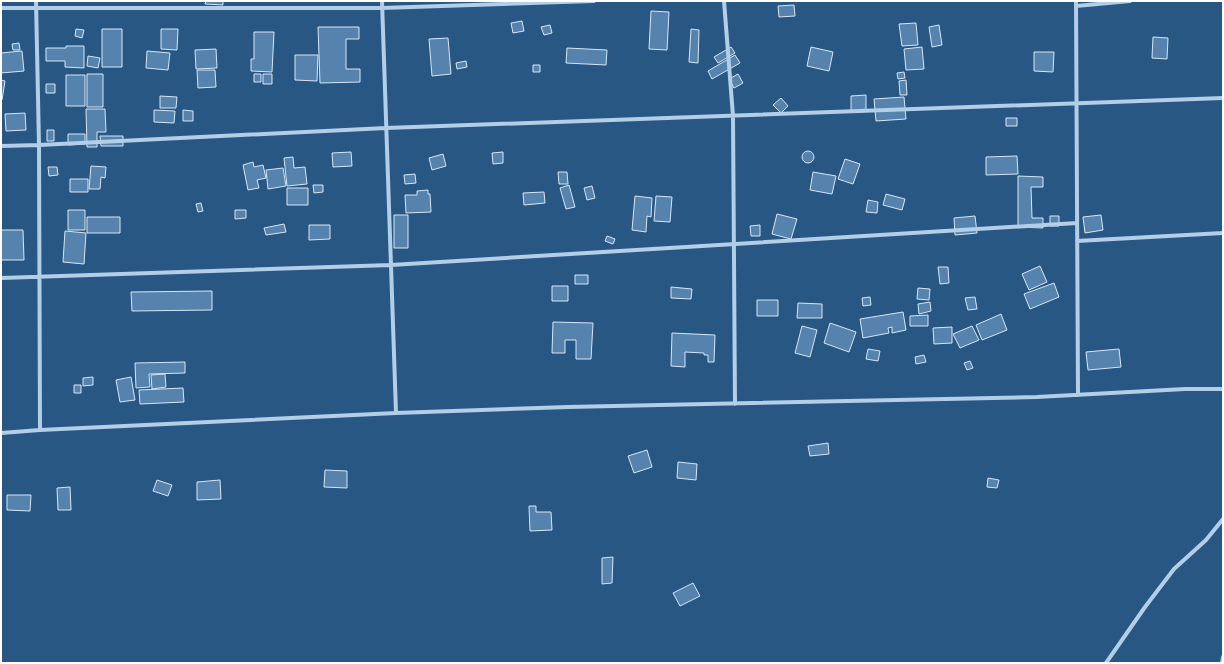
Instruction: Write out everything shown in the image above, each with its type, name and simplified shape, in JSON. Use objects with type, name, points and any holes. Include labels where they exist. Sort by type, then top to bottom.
[{"type":"street","points":[[36,1],[39,145],[40,430]]},
{"type":"street","points":[[382,1],[396,413]]},
{"type":"street","points":[[1,8],[382,8],[594,1]]},
{"type":"street","points":[[724,1],[733,116],[736,404]]},
{"type":"street","points":[[1078,395],[1076,3],[1130,1]]},
{"type":"street","points":[[1,146],[386,128],[1223,98]]},
{"type":"street","points":[[1,278],[391,265],[1077,223]]},
{"type":"street","points":[[1077,241],[1223,233]]},
{"type":"street","points":[[1,433],[396,413],[568,407],[1037,397],[1185,389],[1223,389]]},
{"type":"street","points":[[1106,663],[1145,607],[1174,569],[1206,540],[1223,519]]},
{"type":"street","points":[[1222,663],[1223,657]]},
{"type":"building","points":[[206,1],[223,1],[223,5],[205,4]]},
{"type":"building","points":[[794,5],[795,16],[779,17],[778,6]]},
{"type":"building","points":[[651,11],[669,12],[667,50],[649,49]]},
{"type":"building","points":[[522,21],[524,31],[513,33],[511,23]]},
{"type":"building","points":[[916,23],[918,45],[902,46],[899,24]]},
{"type":"building","points":[[550,25],[552,33],[544,35],[541,27]]},
{"type":"building","points":[[939,25],[942,45],[932,47],[929,27]]},
{"type":"building","points":[[318,27],[359,27],[359,39],[346,39],[346,69],[360,69],[360,82],[320,83]]},
{"type":"building","points":[[76,29],[84,30],[82,38],[75,36]]},
{"type":"building","points":[[102,29],[122,29],[122,67],[102,67]]},
{"type":"building","points":[[161,29],[178,29],[177,50],[161,49]]},
{"type":"building","points":[[691,29],[699,30],[698,63],[689,62]]},
{"type":"building","points":[[254,32],[274,32],[272,72],[251,71],[251,59],[254,59]]},
{"type":"building","points":[[1153,37],[1168,38],[1167,59],[1152,58]]},
{"type":"building","points":[[448,38],[451,74],[432,76],[429,39]]},
{"type":"building","points":[[19,43],[20,50],[13,50],[12,44]]},
{"type":"building","points":[[66,46],[84,46],[84,68],[65,67],[65,61],[46,61],[46,48],[66,48]]},
{"type":"building","points":[[731,47],[735,53],[718,63],[714,57]]},
{"type":"building","points":[[811,47],[833,52],[829,71],[807,66]]},
{"type":"building","points":[[922,47],[924,69],[906,70],[904,49]]},
{"type":"building","points":[[567,48],[607,50],[606,65],[566,63]]},
{"type":"building","points":[[216,49],[217,68],[196,69],[195,50]]},
{"type":"building","points":[[22,51],[24,71],[1,73],[1,53]]},
{"type":"building","points":[[147,51],[170,53],[168,70],[146,68]]},
{"type":"building","points":[[1034,52],[1054,52],[1053,72],[1034,71]]},
{"type":"building","points":[[295,55],[318,55],[317,81],[295,80]]},
{"type":"building","points":[[735,55],[740,63],[712,79],[708,71]]},
{"type":"building","points":[[88,56],[100,58],[98,68],[87,66]]},
{"type":"building","points":[[466,61],[467,67],[457,69],[456,63]]},
{"type":"building","points":[[533,65],[540,65],[540,72],[533,72]]},
{"type":"building","points":[[197,70],[215,70],[216,87],[198,88]]},
{"type":"building","points":[[904,72],[905,78],[898,79],[897,73]]},
{"type":"building","points":[[87,74],[103,74],[103,107],[87,107]]},
{"type":"building","points":[[254,74],[261,74],[261,82],[254,82]]},
{"type":"building","points":[[263,74],[272,74],[272,84],[263,84]]},
{"type":"building","points":[[738,74],[743,83],[734,88],[729,79]]},
{"type":"building","points":[[66,75],[85,75],[85,106],[66,106]]},
{"type":"building","points":[[1,80],[5,81],[2,100],[1,99]]},
{"type":"building","points":[[906,80],[907,95],[900,95],[899,81]]},
{"type":"building","points":[[46,84],[55,84],[55,93],[46,93]]},
{"type":"building","points":[[866,95],[866,110],[851,111],[851,96]]},
{"type":"building","points":[[160,96],[177,97],[176,108],[160,108]]},
{"type":"building","points":[[904,97],[906,119],[876,121],[874,99]]},
{"type":"building","points":[[781,98],[788,106],[781,113],[773,105]]},
{"type":"building","points":[[86,109],[105,109],[106,132],[97,132],[97,147],[87,147]]},
{"type":"building","points":[[154,110],[175,111],[174,123],[154,122]]},
{"type":"building","points":[[183,110],[193,111],[193,121],[183,121]]},
{"type":"building","points":[[25,113],[26,130],[6,131],[5,114]]},
{"type":"building","points":[[1006,118],[1017,118],[1017,126],[1006,126]]},
{"type":"building","points":[[47,130],[54,130],[54,141],[47,141]]},
{"type":"building","points":[[68,134],[85,134],[85,144],[68,145]]},
{"type":"building","points":[[100,136],[123,136],[123,146],[101,146]]},
{"type":"building","points":[[806,151],[810,151],[814,157],[810,163],[806,163],[802,159],[802,155]]},
{"type":"building","points":[[351,152],[352,166],[333,167],[332,153]]},
{"type":"building","points":[[503,152],[503,163],[493,164],[492,153]]},
{"type":"building","points":[[443,154],[446,166],[432,170],[429,158]]},
{"type":"building","points":[[1017,156],[1018,174],[986,175],[986,157]]},
{"type":"building","points":[[293,157],[294,168],[305,167],[307,184],[287,186],[284,158]]},
{"type":"building","points":[[845,159],[860,164],[853,184],[838,179]]},
{"type":"building","points":[[253,162],[254,167],[263,165],[266,178],[257,180],[259,188],[248,190],[243,165]]},
{"type":"building","points":[[91,166],[106,167],[105,178],[101,177],[100,189],[89,189]]},
{"type":"building","points":[[48,167],[57,167],[58,175],[49,176]]},
{"type":"building","points":[[283,168],[286,186],[268,189],[266,170]]},
{"type":"building","points":[[558,172],[567,172],[568,184],[559,184]]},
{"type":"building","points":[[813,172],[836,176],[832,194],[810,190]]},
{"type":"building","points":[[415,174],[416,183],[405,184],[404,175]]},
{"type":"building","points":[[1018,176],[1043,177],[1043,187],[1031,187],[1032,218],[1043,218],[1043,228],[1018,227]]},
{"type":"building","points":[[70,179],[88,179],[88,192],[70,192]]},
{"type":"building","points":[[313,185],[323,185],[323,192],[314,193]]},
{"type":"building","points":[[569,185],[575,207],[566,209],[560,188]]},
{"type":"building","points":[[592,186],[595,198],[587,200],[584,188]]},
{"type":"building","points":[[287,188],[308,188],[308,205],[287,205]]},
{"type":"building","points":[[428,190],[428,194],[430,194],[431,212],[406,213],[405,195],[417,195],[417,191]]},
{"type":"building","points":[[544,192],[545,203],[524,205],[523,193]]},
{"type":"building","points":[[886,194],[905,199],[902,210],[883,205]]},
{"type":"building","points":[[635,196],[652,198],[651,217],[647,216],[646,232],[632,230]]},
{"type":"building","points":[[656,196],[672,197],[670,222],[654,221]]},
{"type":"building","points":[[868,200],[878,202],[877,213],[866,212]]},
{"type":"building","points":[[201,203],[203,211],[198,212],[196,204]]},
{"type":"building","points":[[68,210],[85,210],[85,230],[68,230]]},
{"type":"building","points":[[235,210],[246,210],[246,218],[235,219]]},
{"type":"building","points":[[777,214],[797,219],[791,239],[772,234]]},
{"type":"building","points":[[394,215],[408,215],[408,248],[394,248]]},
{"type":"building","points":[[1101,215],[1103,230],[1085,233],[1083,217]]},
{"type":"building","points":[[975,216],[977,233],[955,235],[954,218]]},
{"type":"building","points":[[1050,216],[1059,216],[1059,226],[1050,226]]},
{"type":"building","points":[[87,217],[120,217],[120,233],[87,233]]},
{"type":"building","points":[[284,224],[286,232],[266,235],[264,228]]},
{"type":"building","points":[[309,225],[330,225],[330,239],[309,240]]},
{"type":"building","points":[[760,225],[760,236],[751,236],[750,226]]},
{"type":"building","points":[[1,230],[23,230],[24,260],[1,260]]},
{"type":"building","points":[[65,231],[86,233],[84,264],[63,262]]},
{"type":"building","points":[[607,236],[615,239],[613,244],[605,241]]},
{"type":"building","points":[[1040,266],[1047,282],[1029,290],[1022,274]]},
{"type":"building","points":[[938,267],[948,267],[949,283],[940,284]]},
{"type":"building","points":[[575,275],[588,275],[588,284],[575,284]]},
{"type":"building","points":[[1054,283],[1059,297],[1030,309],[1024,294]]},
{"type":"building","points":[[552,286],[568,286],[568,301],[552,301]]},
{"type":"building","points":[[671,287],[692,289],[691,299],[671,298]]},
{"type":"building","points":[[918,288],[930,289],[929,300],[917,299]]},
{"type":"building","points":[[212,291],[212,310],[132,311],[131,292]]},
{"type":"building","points":[[870,297],[871,305],[863,306],[862,298]]},
{"type":"building","points":[[975,297],[977,309],[968,310],[965,298]]},
{"type":"building","points":[[757,300],[778,300],[778,316],[757,316]]},
{"type":"building","points":[[930,302],[931,311],[919,314],[918,304]]},
{"type":"building","points":[[798,303],[822,304],[822,318],[797,318]]},
{"type":"building","points":[[903,312],[906,330],[892,333],[892,327],[888,328],[889,333],[863,338],[860,319]]},
{"type":"building","points":[[1001,314],[1007,330],[982,340],[976,325]]},
{"type":"building","points":[[928,315],[928,326],[910,326],[910,316]]},
{"type":"building","points":[[553,322],[593,323],[591,359],[576,359],[576,340],[565,340],[565,353],[552,353]]},
{"type":"building","points":[[830,323],[856,332],[849,352],[824,343]]},
{"type":"building","points":[[802,326],[817,330],[810,357],[795,353]]},
{"type":"building","points":[[972,326],[979,340],[960,348],[953,334]]},
{"type":"building","points":[[952,327],[952,343],[934,344],[933,328]]},
{"type":"building","points":[[672,333],[715,335],[714,362],[708,362],[708,355],[704,355],[704,353],[685,352],[685,367],[671,366]]},
{"type":"building","points":[[868,349],[880,351],[878,361],[866,359]]},
{"type":"building","points":[[1119,349],[1121,367],[1088,370],[1086,352]]},
{"type":"building","points":[[924,355],[926,362],[916,364],[915,357]]},
{"type":"building","points":[[970,361],[973,368],[967,370],[964,363]]},
{"type":"building","points":[[185,362],[185,373],[149,374],[150,387],[136,388],[135,363]]},
{"type":"building","points":[[165,374],[166,387],[152,389],[151,375]]},
{"type":"building","points":[[93,377],[93,385],[83,386],[83,378]]},
{"type":"building","points":[[131,377],[135,400],[120,402],[116,380]]},
{"type":"building","points":[[74,385],[81,385],[81,393],[74,393]]},
{"type":"building","points":[[183,388],[184,402],[140,404],[139,390]]},
{"type":"building","points":[[828,443],[829,454],[810,456],[808,446]]},
{"type":"building","points":[[647,450],[652,467],[634,473],[628,456]]},
{"type":"building","points":[[678,462],[697,464],[696,480],[677,478]]},
{"type":"building","points":[[325,470],[347,471],[347,488],[324,487]]},
{"type":"building","points":[[988,478],[999,480],[997,488],[987,487]]},
{"type":"building","points":[[157,480],[172,485],[168,496],[153,491]]},
{"type":"building","points":[[220,480],[221,499],[197,500],[197,482]]},
{"type":"building","points":[[70,487],[71,510],[58,510],[57,488]]},
{"type":"building","points":[[7,495],[31,495],[30,511],[7,510]]},
{"type":"building","points":[[529,506],[536,506],[536,512],[551,512],[552,530],[530,531]]},
{"type":"building","points":[[613,557],[612,583],[602,584],[602,558]]},
{"type":"building","points":[[693,583],[700,596],[680,606],[673,593]]}]
